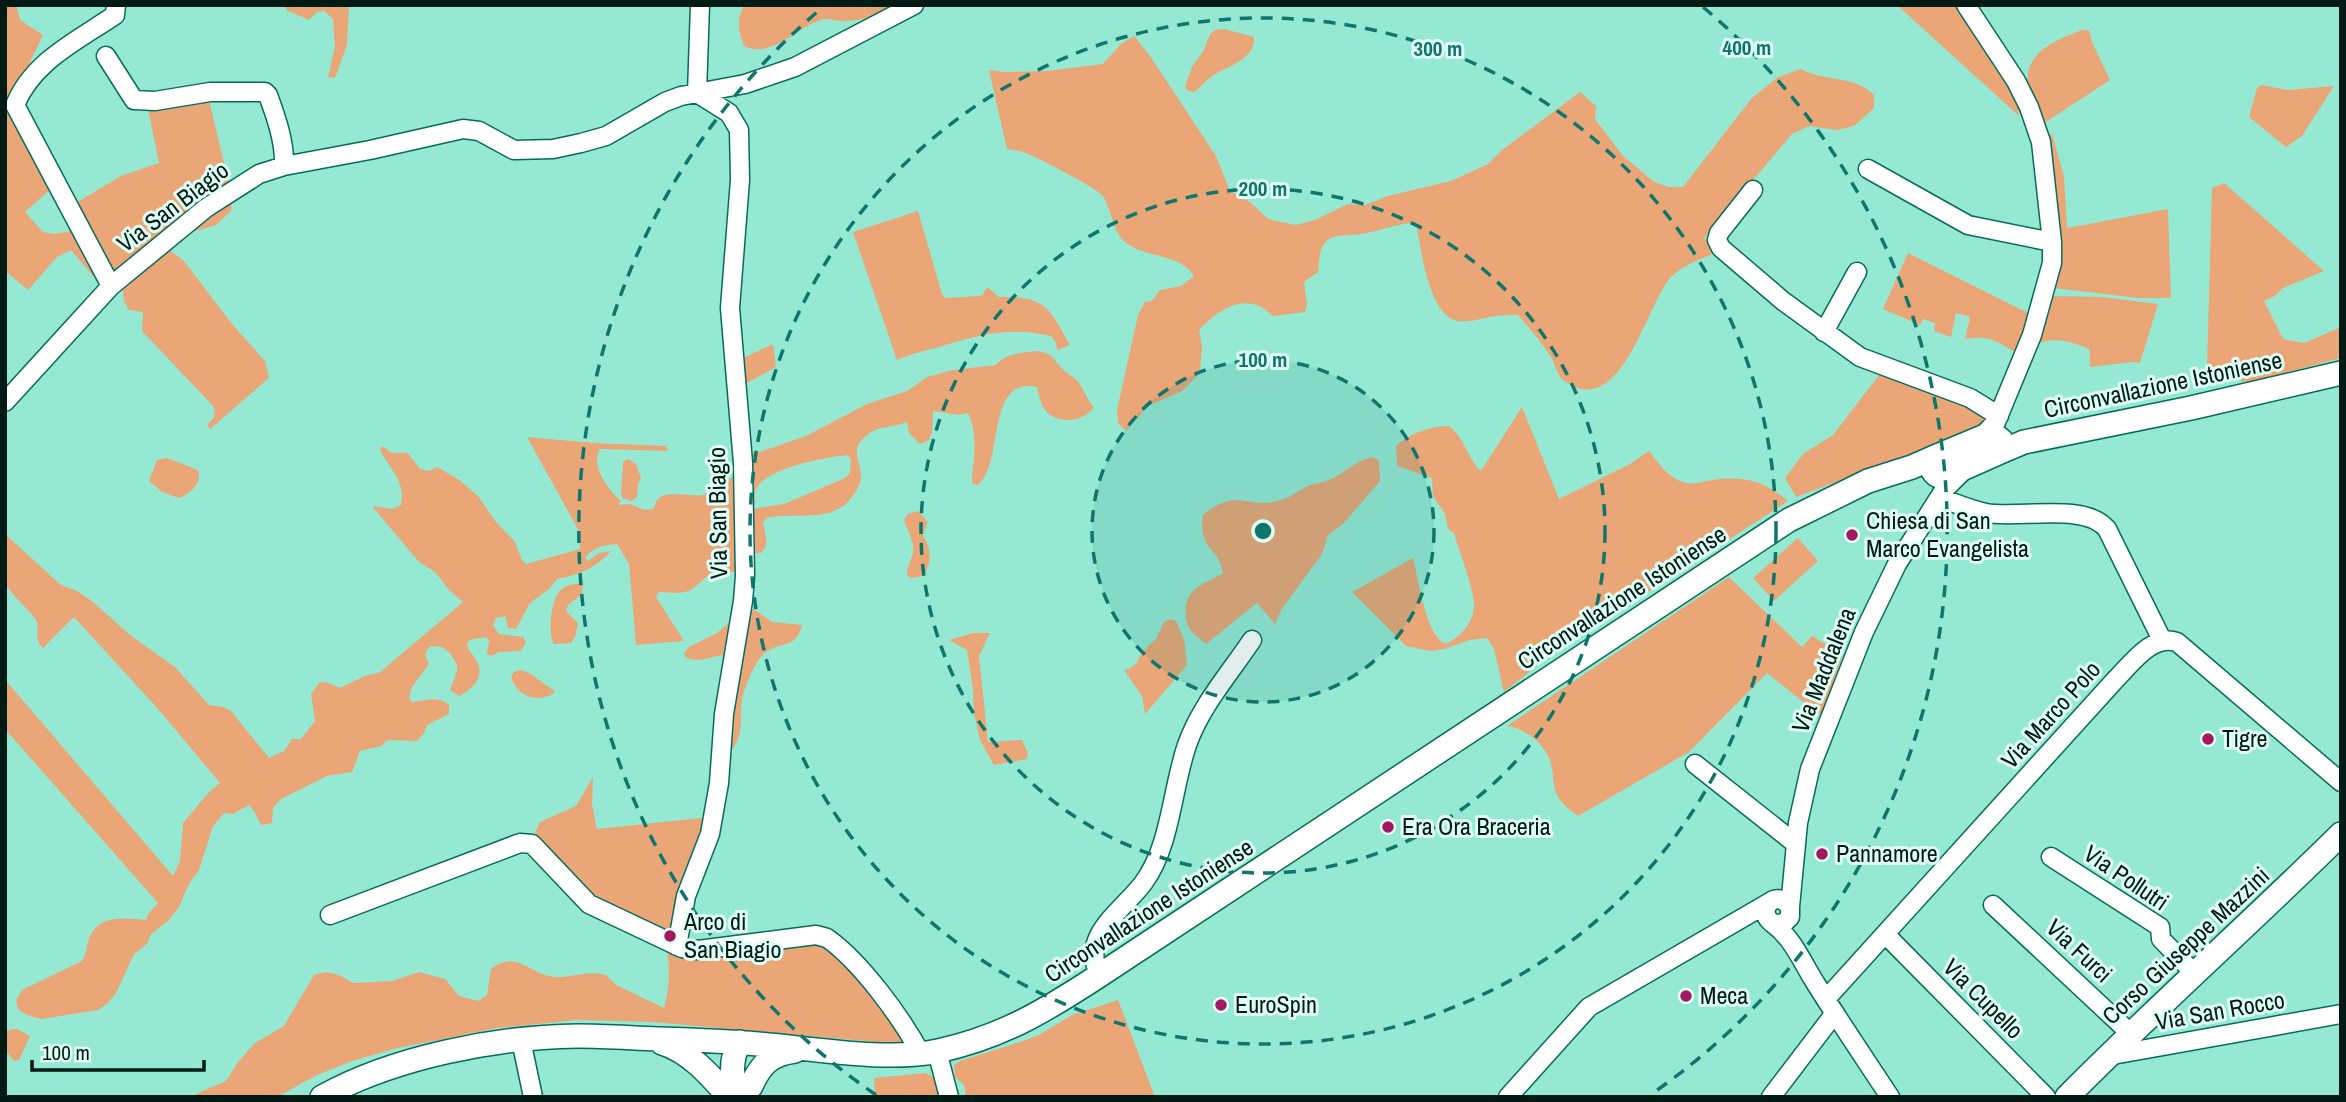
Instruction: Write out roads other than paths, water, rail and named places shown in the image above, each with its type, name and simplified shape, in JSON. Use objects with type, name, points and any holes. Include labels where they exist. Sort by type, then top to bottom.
[{"type":"main road","name":"Circonvallazione Istoniense","points":[[1996,434],[2024,442],[2191,408],[2341,373]]},
{"type":"main road","points":[[1934,477],[1949,475],[1972,465],[1996,434]]},
{"type":"main road","points":[[1934,477],[1996,434]]},
{"type":"main road","name":"Circonvallazione Istoniense","points":[[322,1097],[348,1084],[411,1062],[521,1040],[577,1036],[740,1042],[901,1055],[929,1052],[980,1040],[1020,1024],[1100,975],[1789,520],[1868,481],[1934,477]]},
{"type":"main road","name":"Corso Giuseppe Mazzini","points":[[2067,1097],[2130,1033],[2341,834]]},
{"type":"main road","points":[[648,1039],[668,1045],[687,1056],[729,1097]]},
{"type":"main road","points":[[740,1042],[748,1063],[746,1093]]},
{"type":"main road","points":[[746,1093],[763,1064],[775,1055],[816,1049]]},
{"type":"street","points":[[111,286],[15,105],[30,76],[63,49],[115,15],[116,5]]},
{"type":"street","points":[[697,93],[700,5]]},
{"type":"street","name":"Via San Biagio","points":[[5,402],[111,286],[221,196],[259,174],[284,166],[463,129],[479,131],[514,150],[553,149],[606,136],[666,102],[745,84],[795,67],[914,5]]},
{"type":"street","points":[[1966,5],[2016,81],[2029,107],[2041,142],[2052,242],[2052,263],[2044,296],[1996,434]]},
{"type":"street","points":[[106,56],[134,100],[155,101],[210,92],[265,92],[276,119],[284,153],[284,166]]},
{"type":"street","name":"Via San Biagio","points":[[677,946],[686,896],[710,834],[719,783],[724,713],[746,576],[743,463],[730,308],[740,180],[739,130],[729,113],[697,93]]},
{"type":"street","points":[[1868,169],[1968,225],[2052,242]]},
{"type":"street","points":[[1753,190],[1719,233],[1717,240],[1721,247],[1783,301],[1860,357],[1970,398],[1996,434]]},
{"type":"street","points":[[1824,332],[1857,272]]},
{"type":"street","points":[[1934,477],[1985,513],[2079,515],[2098,520],[2107,529],[2162,640],[2177,642],[2341,782]]},
{"type":"street","name":"Via Maddalena","points":[[1779,912],[1793,883],[1796,844],[1810,769],[1864,632],[1934,477]]},
{"type":"street","points":[[1100,975],[1092,958],[1094,947],[1111,916],[1144,883],[1154,865],[1187,745],[1208,706],[1252,640]]},
{"type":"street","name":"Via Marco Polo","points":[[1771,1097],[1830,1006],[1886,935],[2116,679],[2162,640]]},
{"type":"street","points":[[1695,764],[1796,844]]},
{"type":"street","points":[[330,915],[520,843],[527,843],[539,850],[589,904],[677,946],[698,950],[816,935],[827,938],[839,947],[883,996],[910,1034],[929,1052],[949,1097]]},
{"type":"street","name":"Via Pollutri","points":[[2051,857],[2160,927],[2161,939],[2195,974]]},
{"type":"street","name":"Via Furci","points":[[1993,905],[2130,1033]]},
{"type":"street","points":[[1508,1097],[1588,1007],[1748,916],[1779,912],[1793,943],[1830,1006],[1890,1097]]},
{"type":"street","name":"Via Cupello","points":[[1886,935],[2046,1097]]},
{"type":"street","name":"Via San Rocco","points":[[2107,1056],[2341,1014]]},
{"type":"street","points":[[521,1040],[533,1097]]},
{"type":"place","name":"Chiesa di San Marco Evangelista","points":[[1852,535]]},
{"type":"place","name":"Tigre","points":[[2208,739]]},
{"type":"place","name":"Era Ora Braceria","points":[[1388,827]]},
{"type":"place","name":"Pannamore","points":[[1822,854]]},
{"type":"place","name":"Arco di San Biagio","points":[[670,936]]},
{"type":"place","name":"Meca","points":[[1686,996]]},
{"type":"place","name":"EuroSpin","points":[[1221,1005]]}]
